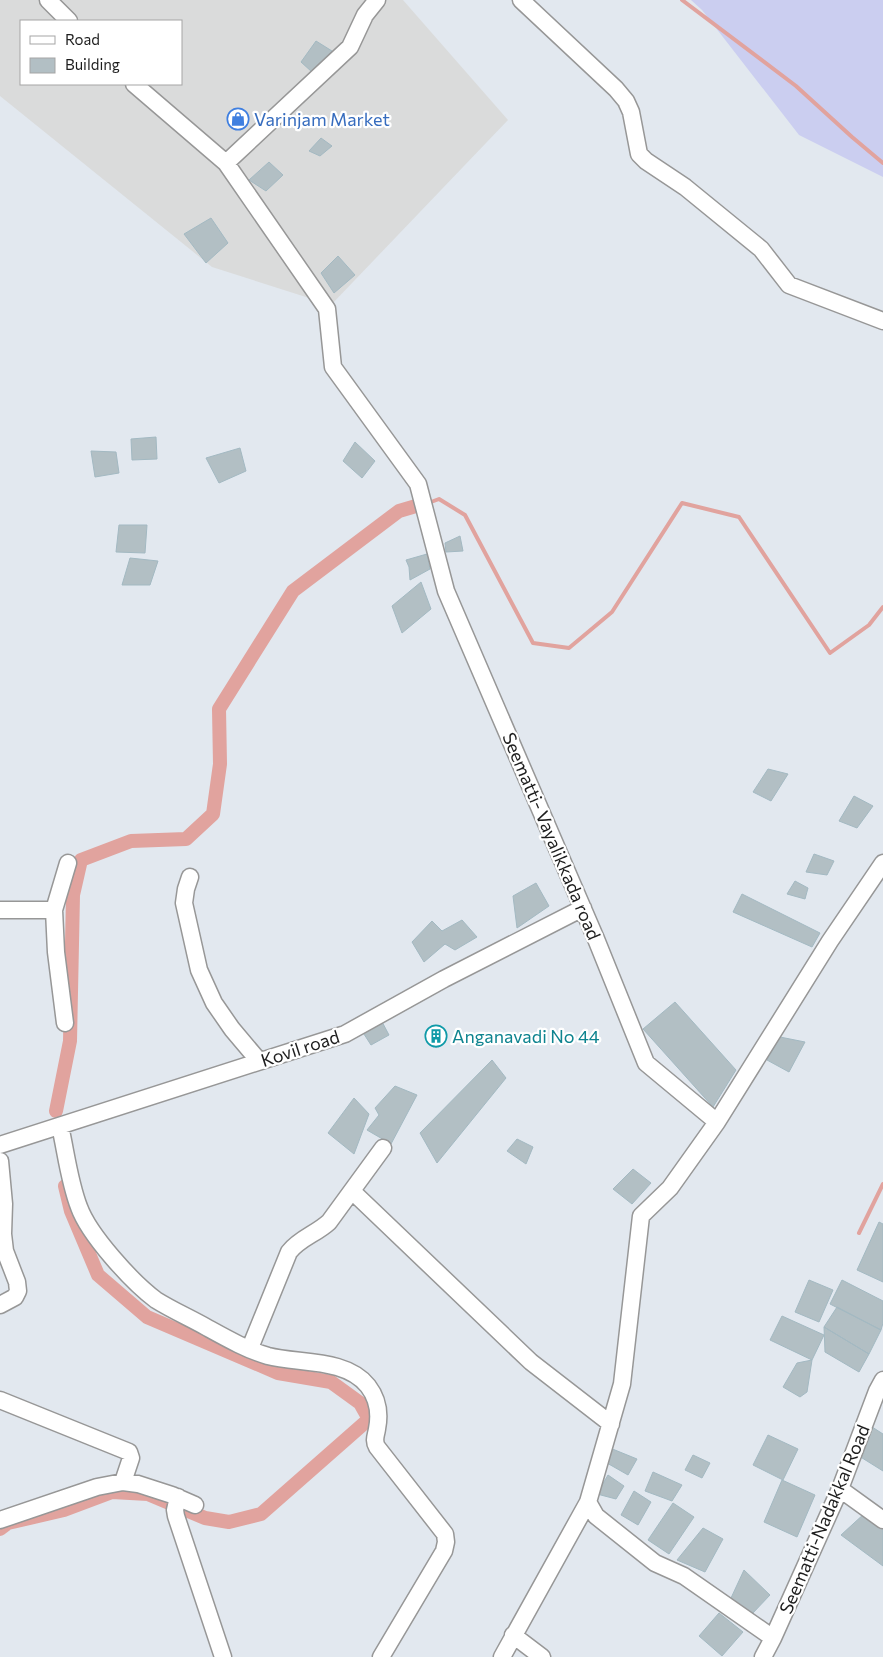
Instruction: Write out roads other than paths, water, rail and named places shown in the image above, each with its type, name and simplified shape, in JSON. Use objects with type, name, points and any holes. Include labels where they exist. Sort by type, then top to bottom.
[{"type":"street","points":[[48,0],[68,20]]},
{"type":"street","points":[[226,163],[350,47],[365,16],[377,0]]},
{"type":"street","points":[[521,0],[621,95],[630,112],[639,154],[646,161],[685,187],[761,250],[789,285],[883,321]]},
{"type":"street","name":"Seematti- Vayalikkada road","points":[[135,85],[226,163],[327,309],[333,367],[418,484],[446,591],[583,908],[646,1063],[717,1122]]},
{"type":"street","points":[[65,1023],[56,952],[54,910],[68,863]]},
{"type":"street","points":[[502,1657],[588,1502],[622,1384],[641,1216],[670,1188],[717,1122],[830,941],[883,863]]},
{"type":"street","points":[[190,877],[184,902],[200,970],[214,1003],[232,1029],[260,1061]]},
{"type":"street","name":"Kovil road","points":[[0,1144],[345,1034],[444,979],[583,908]]},
{"type":"street","points":[[0,910],[54,910]]},
{"type":"street","points":[[60,1126],[79,1208],[87,1223],[109,1253],[140,1287],[158,1301],[234,1342],[268,1356],[314,1361],[350,1372],[368,1386],[377,1402],[379,1413],[374,1438],[377,1447],[445,1534],[446,1542],[444,1551],[381,1657]]},
{"type":"street","points":[[250,1348],[289,1252],[295,1244],[325,1225],[384,1148]]},
{"type":"street","points":[[0,1161],[4,1204],[3,1234],[5,1251],[17,1282],[18,1291],[15,1296],[0,1305]]},
{"type":"street","points":[[352,1191],[531,1362],[611,1424]]},
{"type":"street","name":"Seematti-Nadakkal Road","points":[[763,1657],[840,1489],[877,1391],[883,1380]]},
{"type":"street","points":[[0,1400],[129,1452],[131,1458],[123,1482]]},
{"type":"street","points":[[0,1520],[97,1487],[123,1482],[138,1484],[195,1504]]},
{"type":"street","points":[[840,1489],[883,1520]]},
{"type":"street","points":[[178,1497],[175,1510],[176,1516],[223,1657]]},
{"type":"street","points":[[588,1502],[596,1516],[656,1562],[684,1576],[773,1638]]},
{"type":"street","points":[[513,1635],[542,1657]]},
{"type":"waterway","points":[[682,0],[796,86],[883,163]]},
{"type":"waterway","points":[[431,502],[439,499],[465,515],[533,643],[569,648],[612,612],[682,503],[739,517],[830,653],[869,625],[883,607]]},
{"type":"waterway","points":[[56,1111],[70,1041],[73,895],[81,860],[131,841],[186,839],[213,814],[220,764],[219,709],[293,591],[399,511],[416,506]]},
{"type":"waterway","points":[[859,1233],[883,1184]]},
{"type":"waterway","points":[[0,1529],[8,1523],[64,1510],[112,1492],[148,1494],[205,1518],[229,1522],[261,1514],[369,1419],[360,1403],[331,1382],[278,1373],[147,1317],[98,1275],[71,1211],[65,1186]]},
{"type":"place","name":"Varinjam Market","points":[[238,119]]},
{"type":"place","name":"Anganavadi No 44","points":[[436,1036]]}]
